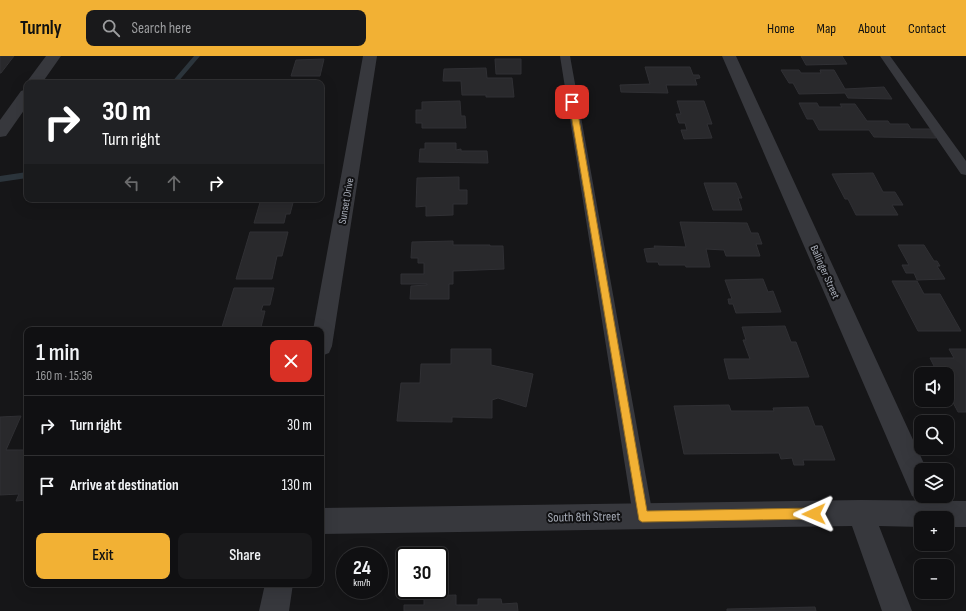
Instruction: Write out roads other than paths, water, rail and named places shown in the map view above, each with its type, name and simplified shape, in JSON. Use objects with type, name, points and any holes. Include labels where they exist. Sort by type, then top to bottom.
[{"type":"street","points":[[36,80],[54,56]]},
{"type":"street","name":"Sunset Drive","points":[[324,328],[370,56]]},
{"type":"street","name":"Ballinger Street","points":[[730,56],[914,471]]},
{"type":"street","points":[[0,132],[24,98]]},
{"type":"street","name":"South 8th Street","points":[[324,521],[861,513],[929,505],[966,514]]},
{"type":"street","points":[[861,513],[897,611]]},
{"type":"street","points":[[274,611],[278,587]]},
{"type":"lane","points":[[565,56],[642,516]]},
{"type":"lane","points":[[885,56],[966,171]]},
{"type":"waterway","points":[[177,80],[197,56]]},
{"type":"waterway","points":[[0,179],[24,175]]}]
